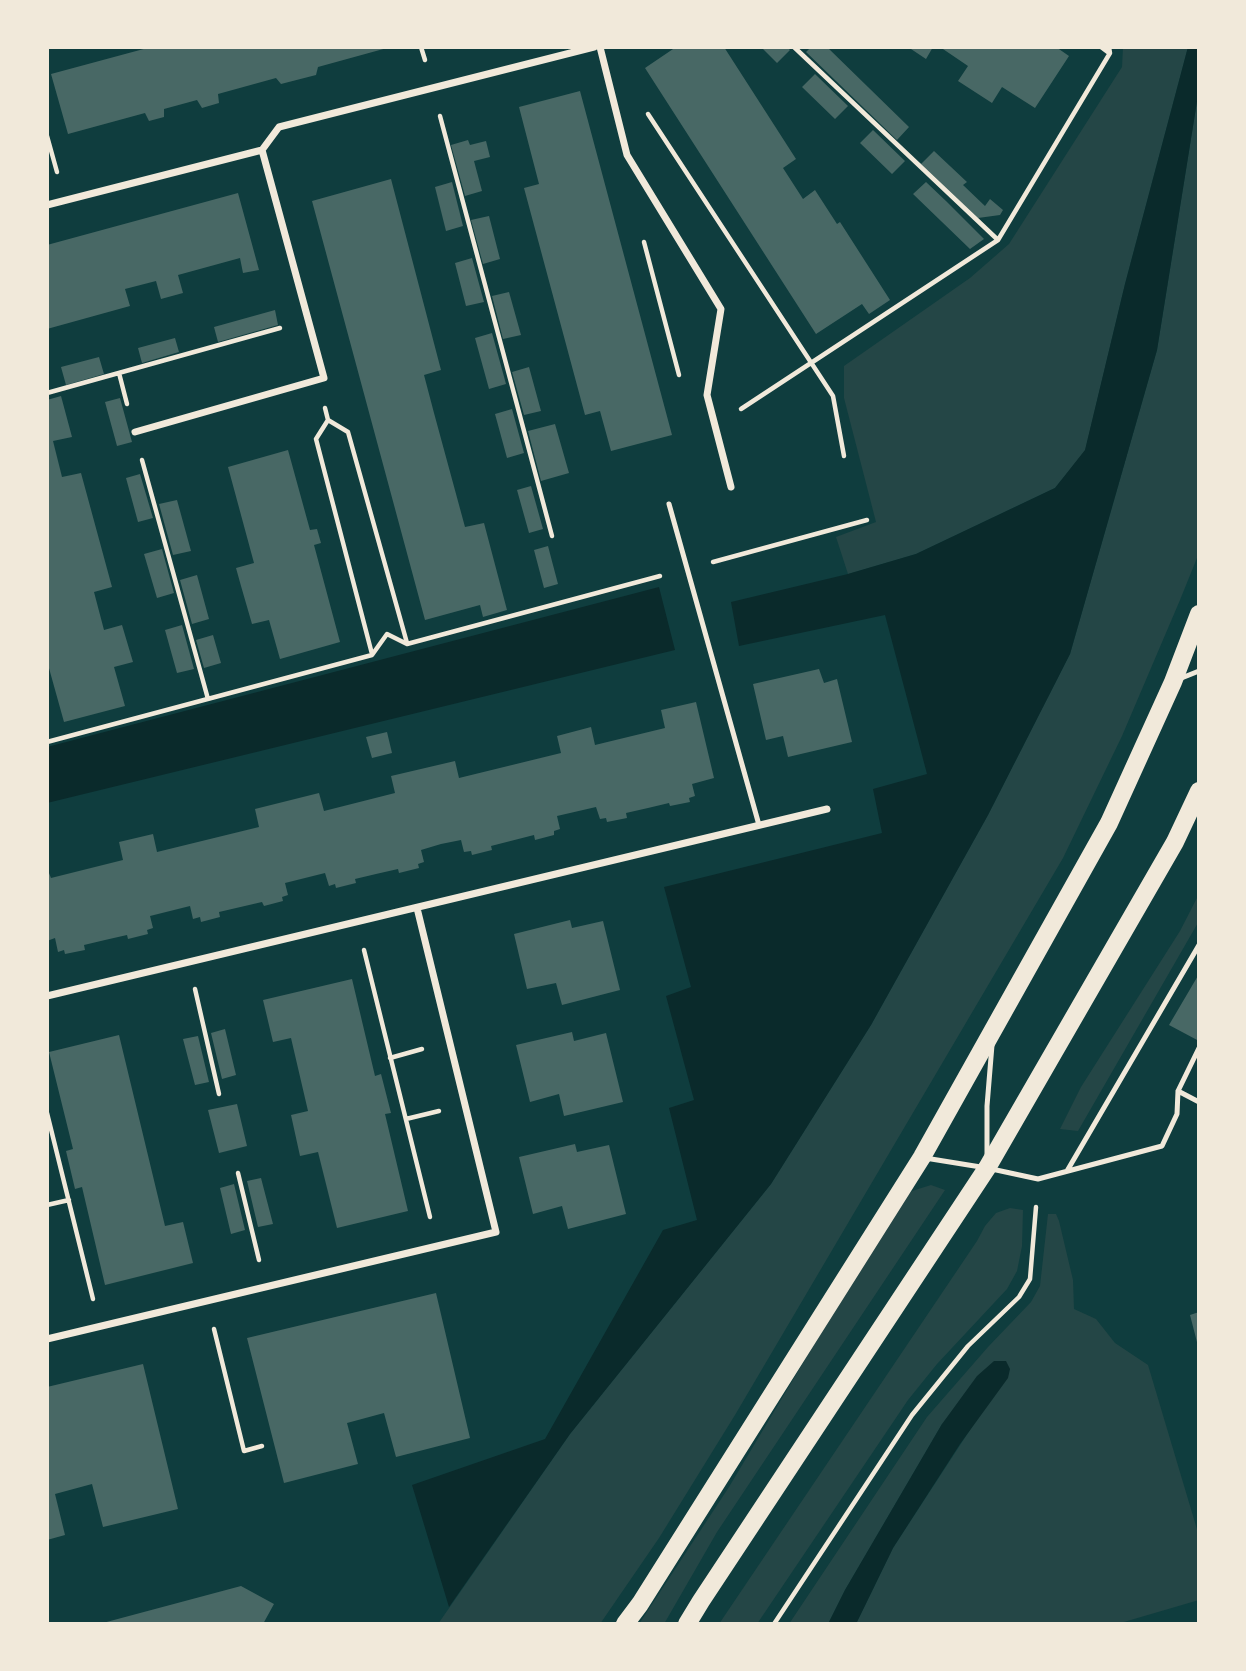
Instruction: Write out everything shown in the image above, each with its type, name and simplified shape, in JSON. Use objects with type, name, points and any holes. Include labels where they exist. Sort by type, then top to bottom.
[{"type":"main road","points":[[625,1624],[922,1157],[1109,823],[1173,682],[1199,614]]},
{"type":"main road","points":[[687,1624],[987,1168],[1175,842],[1199,791]]},
{"type":"street","points":[[47,205],[262,150],[279,127],[594,47]]},
{"type":"street","points":[[600,47],[627,155],[721,309],[707,395],[731,487]]},
{"type":"street","points":[[135,432],[324,378],[262,150]]},
{"type":"street","points":[[47,996],[827,808]]},
{"type":"street","points":[[47,1339],[496,1232],[417,908]]},
{"type":"lane","points":[[669,504],[759,825]]},
{"type":"lane","points":[[1173,682],[1199,671]]},
{"type":"lane","points":[[1068,1171],[1199,944]]},
{"type":"lane","points":[[987,1168],[987,1106],[993,1029]]},
{"type":"lane","points":[[922,1157],[1038,1179],[1162,1146],[1177,1114],[1178,1091],[1199,1048]]},
{"type":"lane","points":[[1178,1091],[1199,1102]]},
{"type":"path","points":[[421,47],[552,536]]},
{"type":"path","points":[[794,47],[998,240]]},
{"type":"path","points":[[715,425],[998,240],[1109,50],[1101,47]]},
{"type":"path","points":[[612,93],[646,111],[833,396],[844,456]]},
{"type":"path","points":[[47,136],[65,200]]},
{"type":"path","points":[[643,239],[684,394],[707,395]]},
{"type":"path","points":[[47,393],[308,320]]},
{"type":"path","points":[[119,373],[208,699]]},
{"type":"path","points":[[317,380],[328,420],[348,432],[407,644]]},
{"type":"path","points":[[328,420],[316,439],[372,655]]},
{"type":"path","points":[[47,742],[372,655],[387,634],[407,644],[867,520]]},
{"type":"path","points":[[358,922],[437,1246]]},
{"type":"path","points":[[188,963],[219,1094]]},
{"type":"path","points":[[47,1113],[50,1139],[100,1327]]},
{"type":"path","points":[[239,1172],[265,1287]]},
{"type":"path","points":[[774,1624],[912,1415],[968,1346],[1019,1297],[1030,1279],[1038,1179]]},
{"type":"path","points":[[47,1205],[68,1200]]},
{"type":"path","points":[[208,1301],[244,1451],[262,1446]]},
{"type":"shaded area","points":[[1123,47],[1188,47],[1125,284],[1085,451],[1055,488],[916,554],[848,574],[836,537],[876,522],[844,398],[844,366],[970,278],[1009,244],[1122,67]]},
{"type":"shaded area","points":[[1188,47],[1199,47],[1199,89],[1157,350],[1070,654],[988,815],[871,1025],[771,1184],[570,1434],[449,1607],[412,1485],[545,1439],[663,1230],[697,1220],[669,1108],[694,1100],[666,996],[691,987],[664,887],[882,833],[873,789],[927,774],[885,615],[739,646],[731,602],[848,574],[916,554],[1055,488],[1085,450],[1125,284]]},
{"type":"shaded area","points":[[1199,89],[1199,553],[1122,736],[1063,858],[735,1415],[659,1538],[600,1624],[438,1624],[570,1434],[771,1184],[871,1025],[988,815],[1070,654],[1157,350]]},
{"type":"shaded area","points":[[659,587],[675,650],[47,803],[47,747]]},
{"type":"shaded area","points":[[1199,894],[1199,921],[1078,1131],[1060,1129],[1081,1087],[1180,931]]},
{"type":"shaded area","points":[[931,1185],[945,1190],[717,1532],[664,1624],[639,1624],[729,1487],[899,1202],[912,1191]]},
{"type":"shaded area","points":[[1010,1208],[1023,1210],[1022,1246],[1017,1271],[1007,1289],[937,1364],[908,1400],[757,1624],[719,1624],[985,1226],[996,1213]]},
{"type":"shaded area","points":[[1048,1214],[1056,1214],[1059,1221],[1073,1280],[1074,1309],[1096,1319],[1115,1343],[1148,1365],[1199,1536],[1199,1600],[1117,1624],[856,1624],[893,1548],[979,1416],[942,1424],[828,1624],[789,1624],[927,1417],[1031,1302],[1040,1286]]},
{"type":"shaded area","points":[[994,1361],[1006,1361],[1010,1369],[1008,1378],[960,1444],[893,1548],[856,1624],[828,1624],[942,1424],[977,1376]]},
{"type":"building","points":[[151,47],[387,48],[318,67],[316,75],[281,84],[276,78],[218,94],[219,103],[202,108],[197,100],[164,109],[164,117],[149,121],[145,113],[68,134],[51,74]]},
{"type":"building","points":[[676,47],[724,47],[796,159],[783,168],[803,199],[815,190],[837,224],[840,222],[890,300],[869,314],[862,304],[816,334],[645,68]]},
{"type":"building","points":[[761,47],[787,47],[790,50],[777,63]]},
{"type":"building","points":[[811,47],[827,47],[909,127],[897,140],[806,52]]},
{"type":"building","points":[[908,47],[933,47],[926,59]]},
{"type":"building","points":[[940,47],[1056,47],[1069,56],[1035,108],[1002,87],[992,103],[958,81],[968,66]]},
{"type":"building","points":[[815,74],[848,106],[835,119],[802,87]]},
{"type":"building","points":[[580,91],[672,435],[611,451],[600,411],[585,415],[524,188],[539,184],[519,107]]},
{"type":"building","points":[[873,130],[905,161],[892,174],[860,143]]},
{"type":"building","points":[[468,140],[470,145],[486,141],[490,157],[474,161],[482,191],[465,196],[451,145]]},
{"type":"building","points":[[934,151],[967,182],[963,185],[985,206],[990,199],[1003,210],[1000,215],[978,218],[921,164]]},
{"type":"building","points":[[391,179],[441,370],[424,375],[434,413],[465,527],[484,523],[507,610],[483,617],[480,605],[425,620],[312,201]]},
{"type":"building","points":[[452,182],[463,226],[446,231],[435,187]]},
{"type":"building","points":[[926,182],[984,239],[970,249],[913,194]]},
{"type":"building","points":[[238,193],[259,270],[243,273],[240,258],[178,275],[183,293],[161,299],[156,281],[125,289],[130,306],[47,329],[47,245]]},
{"type":"building","points":[[489,216],[500,259],[483,264],[471,220]]},
{"type":"building","points":[[472,258],[484,302],[466,306],[455,263]]},
{"type":"building","points":[[509,292],[521,335],[503,339],[492,296]]},
{"type":"building","points":[[275,310],[278,325],[218,342],[214,327]]},
{"type":"building","points":[[492,333],[506,384],[489,389],[475,338]]},
{"type":"building","points":[[175,338],[179,352],[142,363],[138,348]]},
{"type":"building","points":[[99,357],[104,374],[66,385],[61,367]]},
{"type":"building","points":[[529,367],[541,411],[524,415],[512,372]]},
{"type":"building","points":[[61,396],[72,437],[53,441],[62,477],[81,473],[112,587],[94,592],[104,630],[122,625],[133,662],[114,667],[125,706],[64,722],[47,661],[47,400]]},
{"type":"building","points":[[120,398],[132,442],[117,446],[105,402]]},
{"type":"building","points":[[512,409],[524,453],[507,458],[495,414]]},
{"type":"building","points":[[555,424],[569,473],[541,481],[528,431]]},
{"type":"building","points":[[288,450],[310,530],[317,529],[321,543],[314,545],[340,642],[280,659],[269,620],[252,624],[236,568],[254,563],[228,467]]},
{"type":"building","points":[[140,474],[153,518],[138,522],[126,478]]},
{"type":"building","points":[[531,486],[543,529],[529,533],[517,490]]},
{"type":"building","points":[[177,500],[191,551],[173,555],[159,504]]},
{"type":"building","points":[[548,546],[558,584],[544,588],[534,550]]},
{"type":"building","points":[[162,549],[174,593],[157,598],[144,554]]},
{"type":"building","points":[[197,575],[209,619],[192,624],[180,580]]},
{"type":"building","points":[[182,625],[194,669],[177,673],[165,630]]},
{"type":"building","points":[[213,635],[221,663],[204,668],[196,640]]},
{"type":"building","points":[[819,669],[824,683],[837,679],[852,742],[788,757],[783,736],[766,740],[753,684]]},
{"type":"building","points":[[696,702],[714,778],[692,784],[695,796],[689,798],[690,802],[670,806],[669,803],[626,813],[627,818],[607,822],[606,818],[600,819],[596,807],[557,816],[560,829],[554,831],[554,835],[535,840],[534,835],[491,846],[492,850],[472,855],[471,851],[464,852],[461,840],[441,844],[421,850],[424,862],[418,864],[419,868],[399,873],[398,869],[355,879],[356,883],[336,888],[335,884],[329,886],[325,873],[285,883],[288,895],[282,897],[283,901],[264,906],[262,902],[219,912],[220,917],[201,922],[200,917],[193,919],[190,906],[150,916],[153,928],[147,930],[148,934],[128,939],[127,935],[84,945],[85,950],[65,954],[64,950],[58,952],[55,938],[47,941],[47,868],[51,878],[123,860],[119,842],[153,834],[157,852],[259,827],[255,809],[319,793],[324,811],[395,793],[391,776],[455,761],[459,778],[561,753],[557,736],[591,727],[595,745],[665,728],[661,710]]},
{"type":"building","points":[[387,732],[392,753],[372,758],[366,737]]},
{"type":"building","points":[[570,920],[572,928],[603,921],[620,990],[562,1005],[556,983],[527,989],[514,934]]},
{"type":"building","points":[[1199,974],[1199,1041],[1169,1025]]},
{"type":"building","points":[[352,979],[375,1076],[381,1074],[391,1113],[385,1114],[408,1211],[337,1228],[318,1152],[300,1156],[291,1115],[308,1111],[291,1038],[273,1042],[263,1000]]},
{"type":"building","points":[[225,1029],[236,1075],[222,1079],[211,1033]]},
{"type":"building","points":[[572,1032],[574,1041],[606,1033],[623,1102],[564,1116],[559,1094],[530,1102],[516,1045]]},
{"type":"building","points":[[119,1035],[165,1226],[183,1222],[193,1263],[105,1285],[82,1187],[75,1189],[66,1151],[73,1149],[49,1052]]},
{"type":"building","points":[[198,1036],[209,1082],[195,1085],[183,1039]]},
{"type":"building","points":[[237,1104],[247,1146],[219,1153],[208,1110]]},
{"type":"building","points":[[575,1144],[577,1152],[609,1145],[626,1214],[568,1229],[562,1206],[533,1214],[519,1157]]},
{"type":"building","points":[[261,1178],[273,1224],[258,1227],[247,1181]]},
{"type":"building","points":[[234,1184],[245,1230],[231,1234],[220,1188]]},
{"type":"building","points":[[436,1293],[470,1438],[396,1457],[384,1413],[347,1423],[358,1464],[284,1483],[247,1338]]},
{"type":"building","points":[[1199,1312],[1199,1346],[1198,1346],[1190,1315]]},
{"type":"building","points":[[143,1364],[178,1509],[103,1527],[92,1484],[55,1494],[65,1535],[47,1540],[47,1387]]},
{"type":"building","points":[[241,1586],[274,1604],[263,1624],[99,1624]]}]
